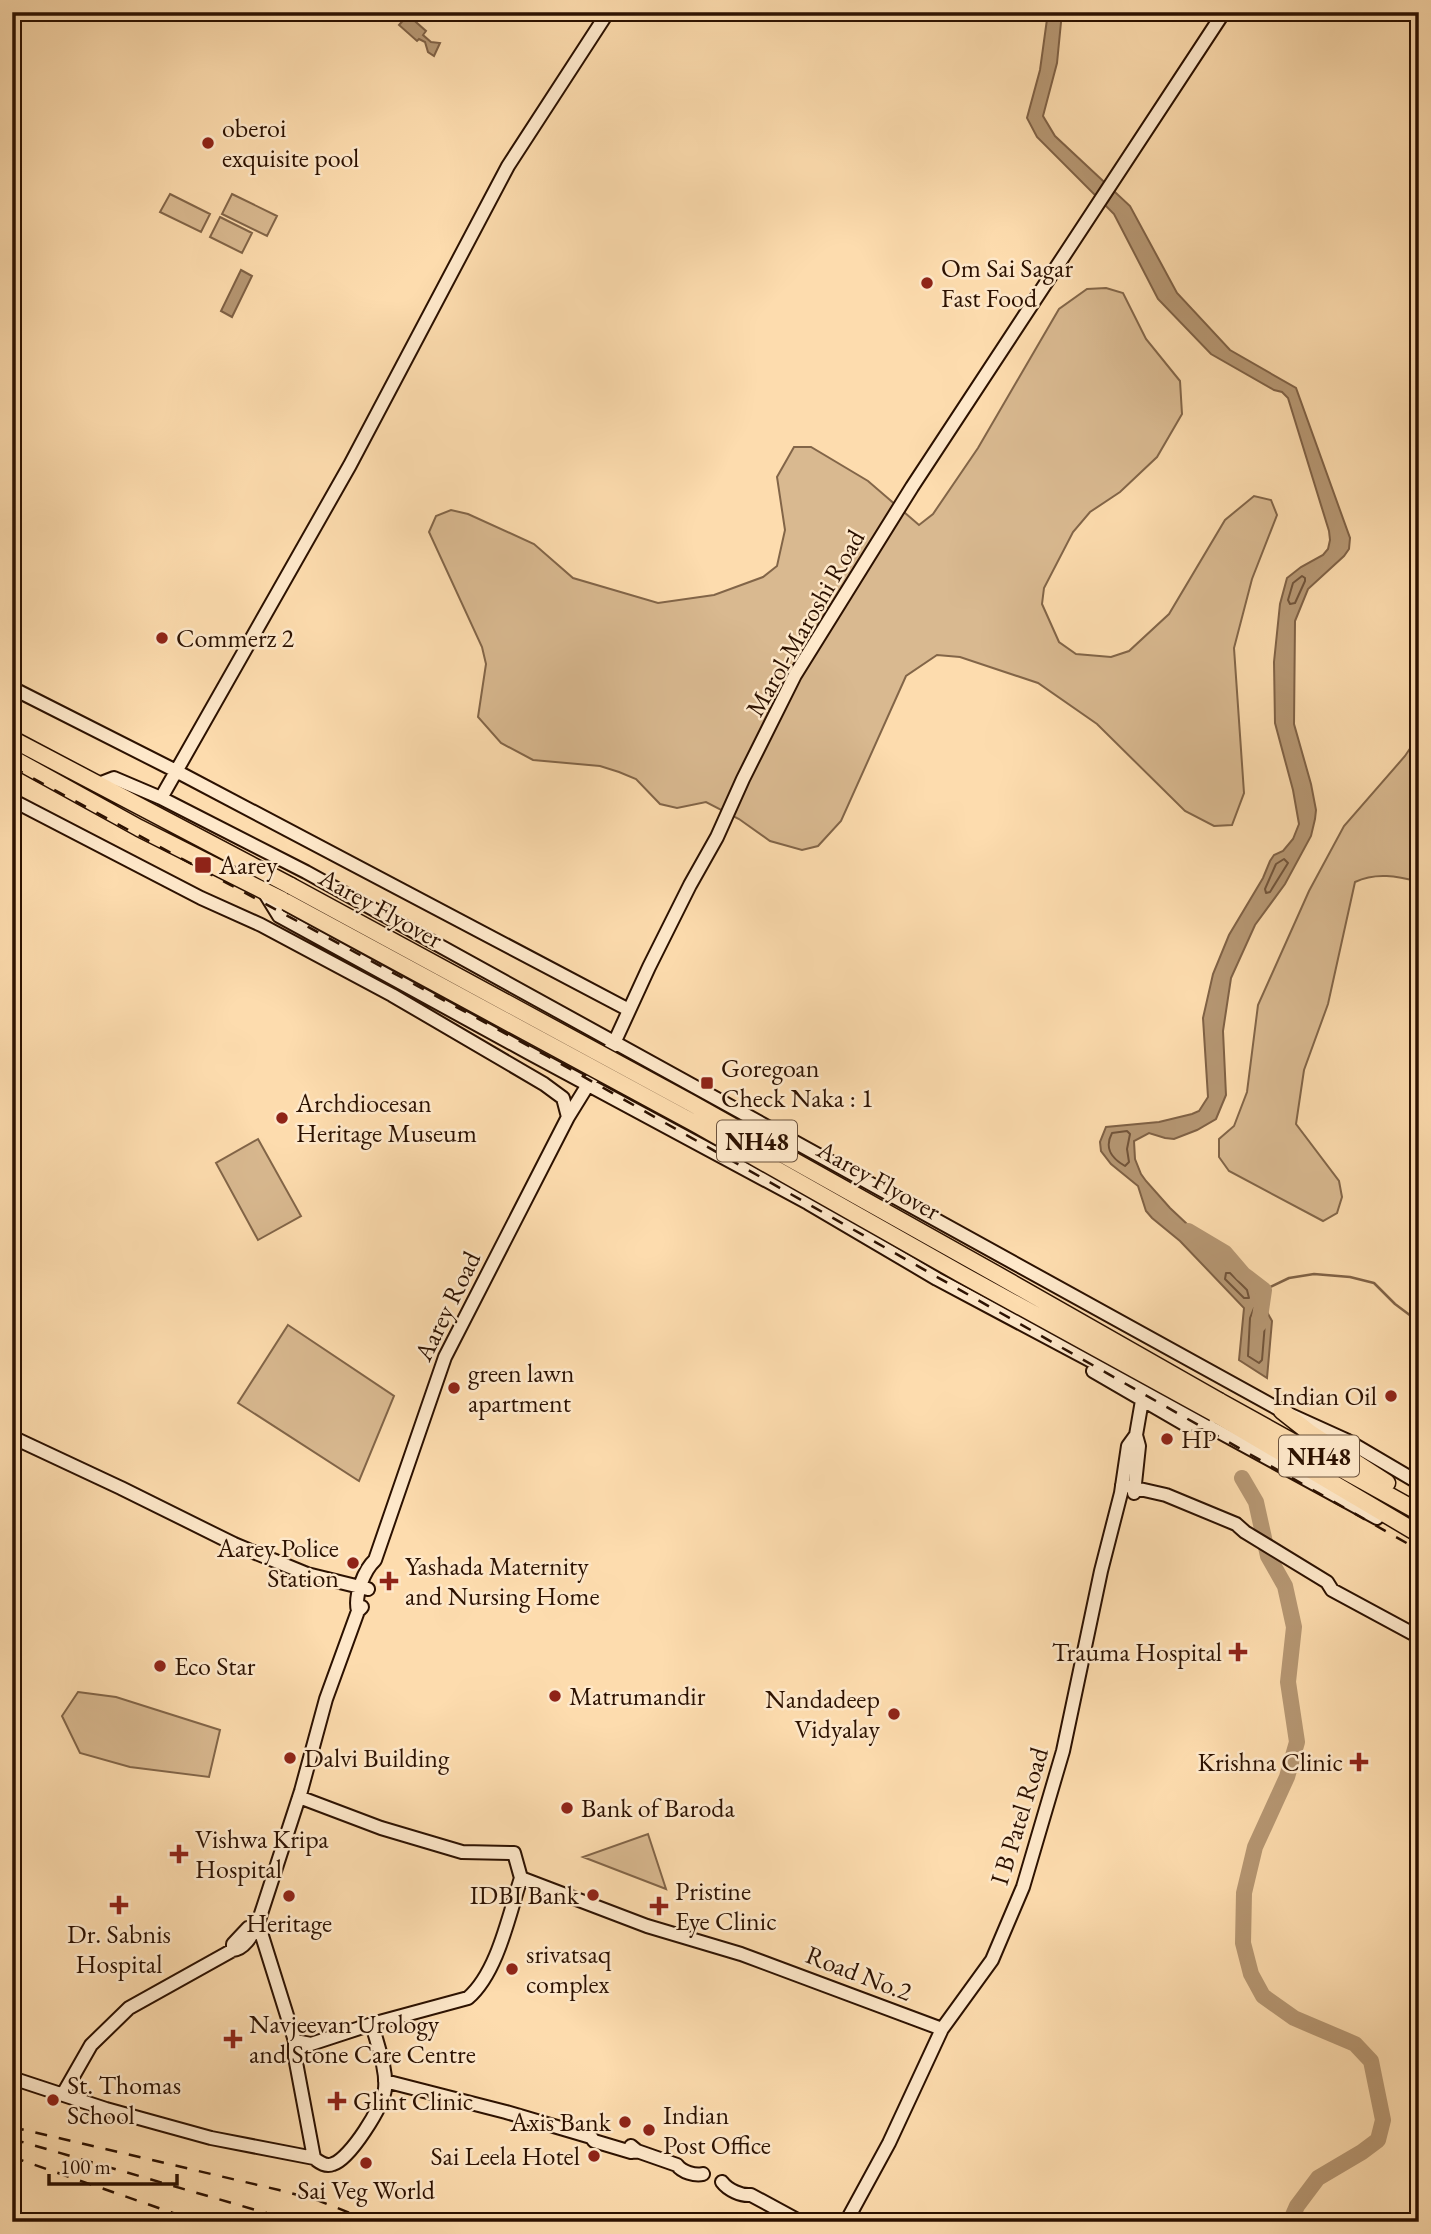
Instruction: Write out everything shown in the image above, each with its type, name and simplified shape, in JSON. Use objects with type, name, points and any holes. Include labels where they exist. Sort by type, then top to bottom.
[{"type":"highway","name":"NH48","points":[[12,739],[96,785]]},
{"type":"highway","name":"NH48","points":[[12,758],[139,828],[262,890]]},
{"type":"highway","name":"Aarey Flyover","points":[[96,785],[291,886],[691,1103],[996,1274],[1212,1412]]},
{"type":"highway","name":"Aarey Flyover","points":[[262,890],[696,1124],[1212,1412]]},
{"type":"highway","points":[[1282,1411],[1310,1433],[1396,1489],[1412,1508]]},
{"type":"highway","name":"NH48","points":[[1212,1412],[1419,1534]]},
{"type":"highway","name":"NH48","points":[[1212,1412],[1412,1508]]},
{"type":"street","points":[[162,798],[351,465],[508,166],[608,12]]},
{"type":"street","name":"Marol-Maroshi Road","points":[[588,1083],[615,1041],[795,675],[912,487],[1224,12]]},
{"type":"street","points":[[12,688],[176,771],[629,1010]]},
{"type":"street","points":[[96,785],[114,778],[162,798],[315,877],[1282,1411],[1346,1440],[1419,1483]]},
{"type":"street","points":[[12,800],[201,898],[261,925],[392,995],[544,1084],[564,1098],[568,1117]]},
{"type":"street","points":[[262,890],[279,916],[808,1203],[937,1279],[1143,1394],[1212,1412],[1212,1428],[1419,1542]]},
{"type":"street","points":[[529,1053],[544,1084]]},
{"type":"street","name":"Aarey Road","points":[[256,1925],[299,1797],[326,1699],[358,1611],[356,1602],[365,1588],[370,1565],[375,1560],[445,1356],[588,1083]]},
{"type":"street","points":[[808,1203],[831,1163]]},
{"type":"street","name":"I B Patel Road","points":[[846,2222],[894,2134],[942,2029],[992,1960],[1023,1887],[1063,1751],[1101,1571],[1128,1491],[1128,1446],[1136,1435],[1143,1394]]},
{"type":"street","points":[[12,1437],[234,1544],[306,1574],[365,1588]]},
{"type":"street","points":[[1128,1491],[1249,1535],[1309,1570],[1332,1590],[1419,1637]]},
{"type":"street","points":[[1327,1583],[1336,1584],[1419,1629]]},
{"type":"street","points":[[295,2057],[311,2044],[468,1998],[478,1990],[499,1947],[521,1878],[514,1853],[462,1852],[381,1828],[299,1797]]},
{"type":"street","name":"Road No.2","points":[[521,1878],[647,1926],[741,1954],[942,2029]]},
{"type":"street","points":[[63,2094],[91,2045],[129,2008],[233,1950],[233,1944],[248,1928],[256,1925],[295,2041],[295,2057],[314,2158]]},
{"type":"street","points":[[12,2078],[106,2109],[211,2138],[314,2158],[323,2164],[332,2165],[366,2130],[384,2096],[385,2081],[372,2024]]},
{"type":"street","points":[[295,2041],[311,2044]]},
{"type":"street","points":[[385,2081],[632,2146],[637,2151],[677,2165],[682,2164],[722,2182],[728,2181],[801,2222]]},
{"type":"shaded area","points":[[170,194],[210,214],[201,232],[160,212]]},
{"type":"shaded area","points":[[232,194],[277,216],[267,236],[222,214]]},
{"type":"shaded area","points":[[220,217],[252,233],[242,253],[210,237]]},
{"type":"shaded area","points":[[1106,288],[1123,293],[1146,339],[1180,381],[1182,414],[1157,457],[1120,492],[1090,512],[1073,532],[1044,588],[1042,604],[1059,642],[1076,654],[1111,657],[1129,651],[1169,614],[1225,520],[1254,496],[1271,500],[1277,515],[1252,579],[1234,648],[1244,793],[1232,825],[1214,826],[1185,811],[1097,724],[1038,683],[960,657],[937,655],[906,676],[841,821],[818,846],[802,850],[770,841],[739,819],[706,802],[677,808],[660,804],[636,779],[619,772],[600,766],[533,760],[501,743],[478,717],[486,664],[482,647],[429,532],[436,516],[451,510],[468,514],[534,544],[573,578],[658,603],[714,595],[763,577],[777,566],[785,530],[777,477],[794,447],[811,447],[868,481],[919,525],[933,514],[978,448],[1059,309],[1087,289]]},
{"type":"shaded area","points":[[1419,735],[1419,882],[1387,876],[1355,882],[1328,1004],[1304,1070],[1296,1124],[1339,1181],[1342,1197],[1337,1213],[1323,1221],[1229,1171],[1219,1157],[1219,1139],[1234,1126],[1247,1092],[1258,1005],[1309,891],[1344,826],[1405,756]]},
{"type":"shaded area","points":[[258,1139],[301,1216],[258,1240],[216,1163]]},
{"type":"shaded area","points":[[288,1325],[394,1396],[359,1481],[238,1403]]},
{"type":"shaded area","points":[[78,1692],[116,1697],[220,1730],[209,1777],[130,1767],[80,1753],[62,1716]]},
{"type":"shaded area","points":[[648,1834],[666,1889],[583,1857]]},
{"type":"water","points":[[1048,12],[1062,12],[1057,63],[1043,116],[1055,136],[1130,206],[1177,293],[1230,350],[1296,388],[1350,538],[1349,549],[1344,556],[1308,589],[1295,621],[1294,724],[1311,784],[1315,819],[1311,836],[1285,884],[1255,925],[1231,978],[1223,1031],[1226,1095],[1216,1119],[1197,1130],[1174,1139],[1149,1133],[1134,1141],[1135,1159],[1146,1181],[1170,1208],[1253,1286],[1272,1321],[1267,1378],[1239,1360],[1244,1308],[1180,1241],[1152,1218],[1146,1211],[1138,1186],[1111,1164],[1101,1151],[1100,1142],[1106,1127],[1159,1122],[1192,1114],[1199,1111],[1208,1097],[1203,1018],[1213,974],[1229,935],[1263,878],[1270,861],[1293,839],[1299,824],[1275,723],[1274,662],[1280,604],[1287,578],[1328,549],[1329,531],[1288,398],[1282,392],[1211,354],[1158,299],[1114,214],[1037,137],[1027,118],[1040,70]]},
{"type":"water","points":[[408,15],[426,31],[423,35],[431,42],[440,43],[434,56],[428,52],[425,42],[419,39],[417,41],[399,25]]},
{"type":"water","points":[[241,270],[252,276],[232,317],[221,311]]},
{"type":"waterway","points":[[1188,1231],[1225,1253],[1243,1274],[1264,1290],[1259,1324]]},
{"type":"waterway","points":[[1264,1290],[1289,1278],[1314,1274],[1350,1277],[1374,1283],[1395,1304],[1419,1322]]},
{"type":"waterway","points":[[1242,1478],[1256,1502],[1268,1556],[1285,1586],[1294,1627],[1288,1682],[1297,1742],[1287,1777],[1255,1847],[1244,1893],[1243,1943],[1251,1974],[1263,1996],[1294,2018],[1355,2044],[1371,2061],[1383,2120],[1378,2140],[1318,2178],[1297,2206],[1290,2222]]},
{"type":"railway","points":[[12,767],[547,1056],[1419,1550]]},
{"type":"railway","points":[[12,2127],[279,2190],[317,2200],[373,2222]]},
{"type":"railway","points":[[12,2139],[297,2222]]},
{"type":"railway","points":[[12,2157],[199,2222]]},
{"type":"place","name":"oberoi exquisite pool","points":[[208,143]]},
{"type":"place","name":"Om Sai Sagar Fast Food","points":[[927,283]]},
{"type":"place","name":"Commerz 2","points":[[162,638]]},
{"type":"place","name":"Aarey","points":[[203,865]]},
{"type":"place","name":"Goregoan Check Naka : 1","points":[[707,1083]]},
{"type":"place","name":"Archdiocesan Heritage Museum","points":[[282,1118]]},
{"type":"place","name":"green lawn apartment","points":[[454,1388]]},
{"type":"place","name":"Indian Oil","points":[[1391,1396]]},
{"type":"place","name":"HP","points":[[1167,1439]]},
{"type":"place","name":"Aarey Police Station","points":[[353,1563]]},
{"type":"place","name":"Yashada Maternity and Nursing Home","points":[[389,1581]]},
{"type":"place","name":"Trauma Hospital","points":[[1238,1652]]},
{"type":"place","name":"Eco Star","points":[[160,1666]]},
{"type":"place","name":"Matrumandir","points":[[555,1696]]},
{"type":"place","name":"Nandadeep Vidyalay","points":[[894,1714]]},
{"type":"place","name":"Dalvi Building","points":[[290,1758]]},
{"type":"place","name":"Krishna Clinic","points":[[1359,1762]]},
{"type":"place","name":"Bank of Baroda","points":[[567,1808]]},
{"type":"place","name":"Vishwa Kripa Hospital","points":[[179,1854]]},
{"type":"place","name":"IDBI Bank","points":[[593,1895]]},
{"type":"place","name":"Heritage","points":[[289,1896]]},
{"type":"place","name":"Dr. Sabnis Hospital","points":[[119,1905]]},
{"type":"place","name":"Pristine Eye Clinic","points":[[659,1906]]},
{"type":"place","name":"srivatsaq complex","points":[[512,1969]]},
{"type":"place","name":"Navjeevan Urology and Stone Care Centre","points":[[233,2039]]},
{"type":"place","name":"St. Thomas School","points":[[53,2100]]},
{"type":"place","name":"Glint Clinic","points":[[337,2101]]},
{"type":"place","name":"Axis Bank","points":[[625,2122]]},
{"type":"place","name":"Indian Post Office","points":[[649,2130]]},
{"type":"place","name":"Sai Leela Hotel","points":[[594,2156]]},
{"type":"place","name":"Sai Veg World","points":[[366,2163]]}]
